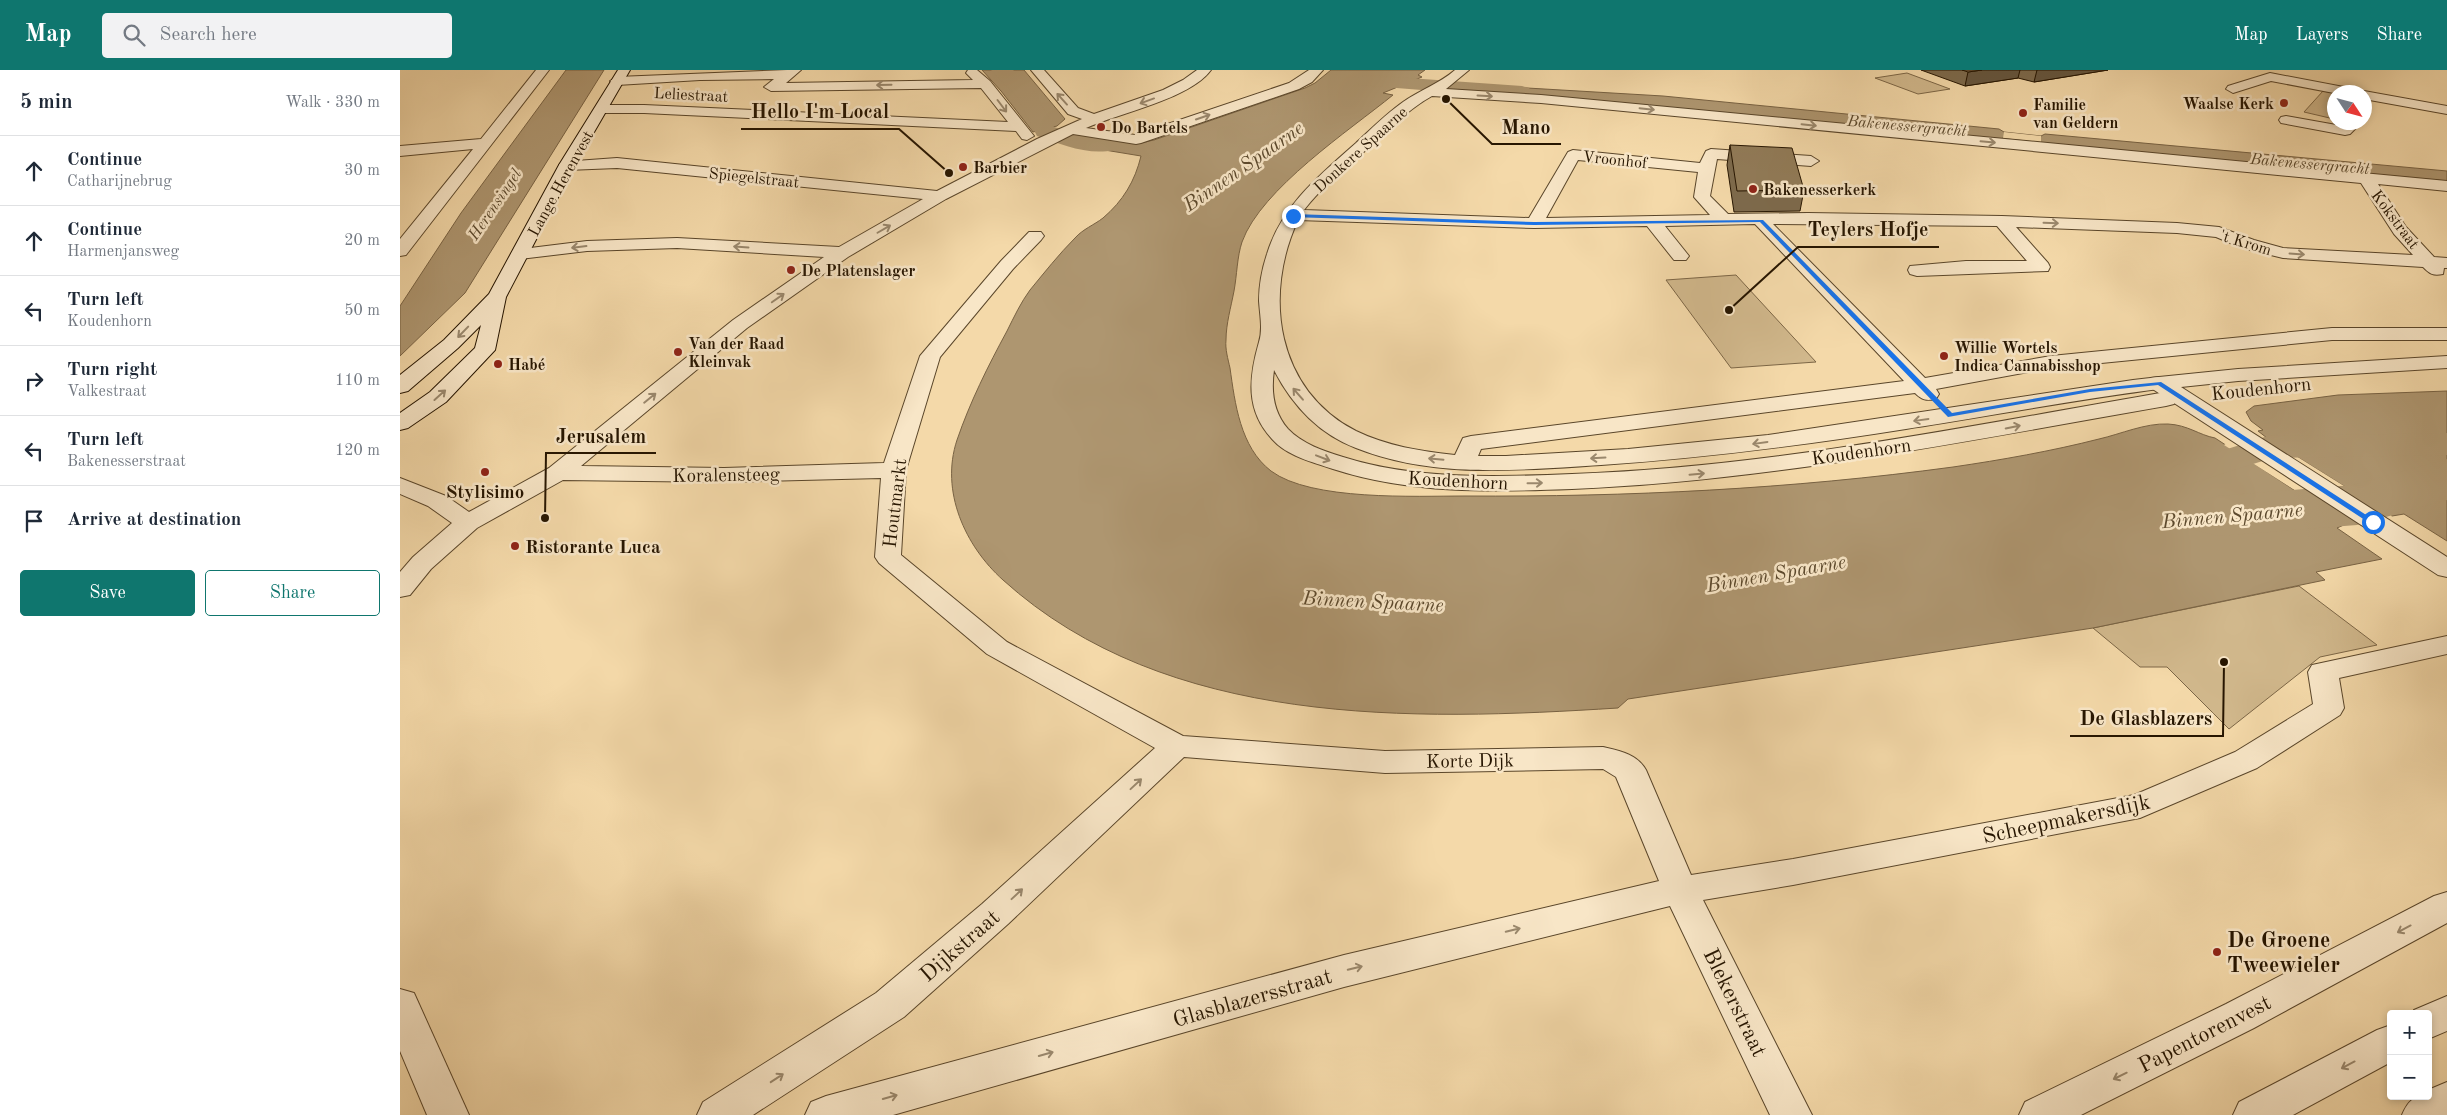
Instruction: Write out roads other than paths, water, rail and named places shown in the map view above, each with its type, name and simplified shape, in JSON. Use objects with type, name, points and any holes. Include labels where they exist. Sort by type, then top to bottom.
[{"type":"street","points":[[400,251],[543,70]]},
{"type":"street","points":[[969,70],[985,84],[1018,127],[1031,140],[1045,140]]},
{"type":"street","points":[[1037,70],[1073,110],[1094,119]]},
{"type":"street","points":[[400,589],[422,563],[468,522],[558,473],[740,324],[842,253],[940,196],[1045,140],[1094,119],[1168,93],[1188,83],[1205,70]]},
{"type":"street","points":[[1072,129],[1092,134],[1136,140],[1294,86],[1307,79],[1317,70]]},
{"type":"street","points":[[791,73],[771,87],[985,84]]},
{"type":"street","points":[[620,76],[791,73]]},
{"type":"street","name":"Lange Herenvest","points":[[400,423],[438,397],[485,350],[497,297],[567,165],[620,76]]},
{"type":"street","points":[[2233,89],[2270,77],[2327,88]]},
{"type":"street","points":[[1448,83],[1562,87]]},
{"type":"street","points":[[1448,83],[1541,99],[2022,137],[2447,186]]},
{"type":"street","name":"Donkere Spaarne","points":[[1333,428],[1294,392],[1282,369],[1272,334],[1267,294],[1274,257],[1293,216],[1320,182],[1410,104],[1448,83]]},
{"type":"street","points":[[2372,97],[2447,110]]},
{"type":"street","points":[[2372,108],[2384,99]]},
{"type":"street","name":"Leliestraat","points":[[602,109],[625,108],[1018,127]]},
{"type":"street","points":[[2286,120],[2327,128]]},
{"type":"street","points":[[400,151],[484,143]]},
{"type":"street","points":[[1725,221],[1702,197],[1706,168],[1711,154],[1811,161]]},
{"type":"street","name":"Vroonhof","points":[[1534,223],[1573,155],[1706,168]]},
{"type":"street","name":"Spiegelstraat","points":[[567,165],[617,163],[940,196]]},
{"type":"street","name":"Kokstraat","points":[[2366,178],[2400,230],[2438,263],[2447,282]]},
{"type":"street","name":"'t Krom","points":[[1293,216],[1534,223],[1761,221],[1808,218],[2002,221],[2219,232],[2248,244],[2283,253],[2438,263]]},
{"type":"street","points":[[1761,221],[1919,386],[1973,435]]},
{"type":"street","points":[[1917,270],[1966,267],[2041,267],[2002,221]]},
{"type":"street","points":[[1653,222],[1680,256]]},
{"type":"street","name":"Houtmarkt","points":[[1035,236],[1007,265],[930,356],[894,470],[888,557],[997,648],[1177,746]]},
{"type":"street","points":[[520,254],[587,246],[677,243],[842,253]]},
{"type":"street","name":"Lange Herenvest","points":[[400,386],[451,344],[497,297]]},
{"type":"street","name":"Donkere Spaarne","points":[[1272,334],[1260,375],[1262,401],[1267,415],[1280,434]]},
{"type":"street","name":"Koudenhorn","points":[[1464,462],[1471,443],[1919,386],[2052,362],[2332,334],[2447,334]]},
{"type":"street","name":"Koudenhorn","points":[[1333,428],[1380,450],[1420,458],[1499,464],[1728,447],[1950,415],[2090,390],[2238,375],[2447,362]]},
{"type":"street","name":"Koudenhorn","points":[[1280,434],[1299,447],[1342,465],[1381,475],[1467,484],[1596,482],[1709,473],[1973,435],[2179,397],[2254,388],[2372,378],[2447,376]]},
{"type":"street","points":[[2159,383],[2447,569]]},
{"type":"street","name":"Koralensteeg","points":[[558,473],[724,475],[894,470]]},
{"type":"street","points":[[400,485],[437,501],[468,522]]},
{"type":"street","name":"Scheepmakersdijk","points":[[1680,890],[1792,872],[2140,806],[2246,760],[2329,708],[2323,672],[2447,645]]},
{"type":"street","name":"Korte Dijk","points":[[1177,746],[1385,762],[1603,758],[1618,762],[1630,770],[1680,890]]},
{"type":"street","name":"Dijkstraat","points":[[736,1111],[890,1005],[995,914],[1177,746]]},
{"type":"street","name":"Glasblazersstraat","points":[[826,1115],[1344,971],[1680,890]]},
{"type":"street","name":"Blekerstraat","points":[[1680,890],[1791,1115]]},
{"type":"street","name":"Papentorenvest","points":[[2040,1115],[2240,1016],[2447,906]]},
{"type":"street","points":[[400,1005],[448,1115]]},
{"type":"street","points":[[2432,1020],[2447,1012]]},
{"type":"street","points":[[2254,1115],[2387,1044]]},
{"type":"street","points":[[2423,1115],[2447,1101]]},
{"type":"water","name":"Herensingel","points":[[566,70],[604,70],[465,293],[400,356],[400,306],[461,213]]},
{"type":"water","points":[[982,70],[1024,70],[1065,119],[1057,126],[1033,132]]},
{"type":"water","points":[[1331,70],[1425,70],[1418,75],[1422,77],[1383,93],[1393,95],[1331,143],[1287,181],[1252,222],[1242,242],[1226,334],[1226,350],[1234,395],[1241,424],[1252,450],[1271,471],[1289,481],[1311,488],[1337,492],[1392,496],[1587,495],[1709,490],[1831,481],[1953,467],[2045,451],[2142,427],[2168,424],[2182,426],[2215,438],[2346,524],[2337,528],[2382,559],[2316,572],[2325,580],[2093,628],[1628,699],[1618,708],[1458,714],[1376,712],[1295,704],[1215,689],[1139,664],[1068,629],[1003,580],[989,566],[967,534],[954,498],[952,479],[953,459],[957,440],[993,357],[1030,290],[1078,235],[1103,218],[1117,205],[1132,182],[1141,156],[1062,143],[1079,135],[1098,136],[1138,143],[1154,140],[1305,88],[1315,83]]},
{"type":"water","points":[[1476,85],[1663,96],[1999,129],[2004,132],[2041,136],[2045,134],[2447,171],[2447,181],[2048,144],[2003,138],[1997,140],[1458,90]]},
{"type":"water","points":[[2447,391],[2447,541],[2404,514],[2392,516],[2267,438],[2258,431],[2263,430],[2251,421],[2246,412],[2254,406],[2338,395]]},
{"type":"waterway","points":[[1001,70],[1026,94],[1045,131],[1076,142],[1106,145]]},
{"type":"waterway","name":"Bakenessergracht","points":[[1366,81],[1522,92]]},
{"type":"waterway","name":"Binnen Spaarne","points":[[2187,474],[2268,447],[2447,444]]},
{"type":"waterway","name":"Binnen Spaarne","points":[[2218,516],[2357,505],[2447,479]]},
{"type":"place","name":"Mano","points":[[1446,99]]},
{"type":"place","name":"Waalse Kerk","points":[[2284,103]]},
{"type":"place","name":"Familie van Geldern","points":[[2023,113]]},
{"type":"place","name":"Do Bartels","points":[[1101,127]]},
{"type":"place","name":"Barbier","points":[[963,167]]},
{"type":"place","name":"Hello I'm Local","points":[[949,173]]},
{"type":"place","name":"Bakenesserkerk","points":[[1753,189]]},
{"type":"place","name":"De Platenslager","points":[[791,270]]},
{"type":"place","name":"Teylers Hofje","points":[[1729,310]]},
{"type":"place","name":"Van der Raad Kleinvak","points":[[678,352]]},
{"type":"place","name":"Willie Wortels Indica Cannabisshop","points":[[1944,356]]},
{"type":"place","name":"Habé","points":[[498,364]]},
{"type":"place","name":"Stylisimo","points":[[485,472]]},
{"type":"place","name":"Jerusalem","points":[[545,518]]},
{"type":"place","name":"Ristorante Luca","points":[[515,546]]},
{"type":"place","name":"De Glasblazers","points":[[2224,662]]},
{"type":"place","name":"De Groene Tweewieler","points":[[2217,952]]}]
